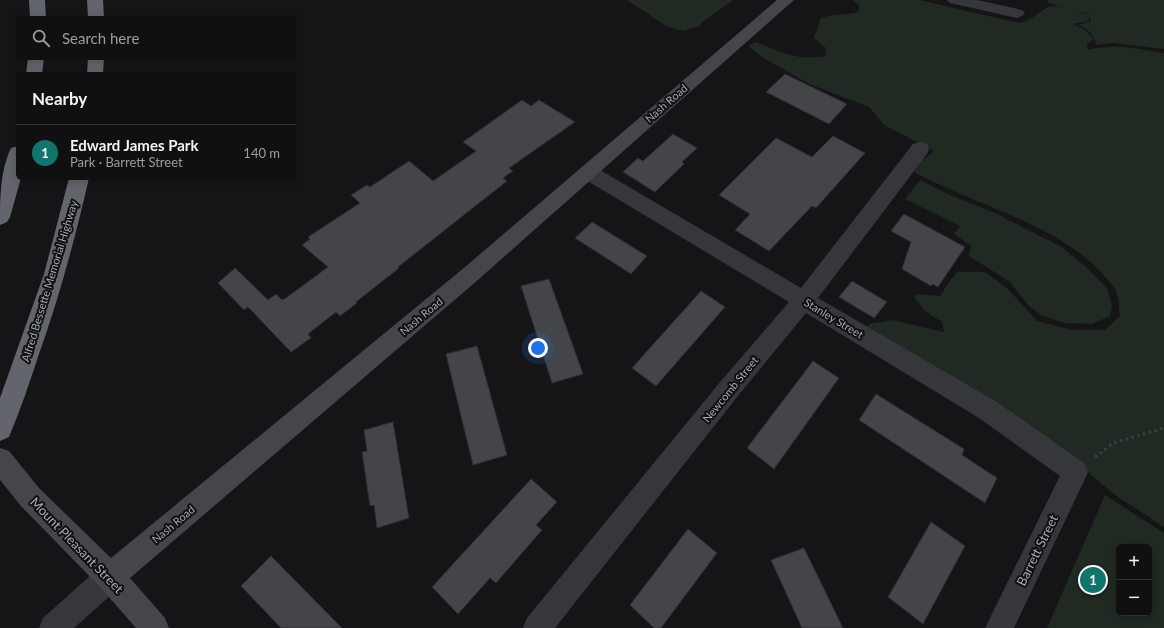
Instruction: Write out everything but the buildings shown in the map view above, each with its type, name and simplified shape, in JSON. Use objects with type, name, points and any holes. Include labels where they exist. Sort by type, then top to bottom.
[{"type":"highway","points":[[38,0],[38,16]]},
{"type":"highway","points":[[95,0],[96,16]]},
{"type":"highway","points":[[34,72],[36,60]]},
{"type":"highway","points":[[95,72],[96,60]]},
{"type":"highway","points":[[0,217],[16,160]]},
{"type":"highway","name":"Alfred Bessette Memorial Highway","points":[[0,429],[42,315],[65,236],[79,180]]},
{"type":"main road","name":"Nash Road","points":[[110,577],[472,273],[676,94],[786,0]]},
{"type":"main road","name":"Mount Pleasant Street","points":[[0,460],[30,497],[110,577],[155,628]]},
{"type":"street","points":[[955,0],[1018,12]]},
{"type":"street","name":"Newcomb Street","points":[[537,628],[729,389],[804,300],[920,149]]},
{"type":"street","name":"Stanley Street","points":[[588,172],[988,410],[1075,472]]},
{"type":"street","name":"Barrett Street","points":[[999,628],[1075,472]]},
{"type":"street","name":"Nash Road","points":[[53,628],[110,577]]},
{"type":"path","points":[[1075,472],[1113,443],[1164,428]]},
{"type":"shaded area","points":[[627,0],[733,0],[701,23],[700,26],[683,31],[668,27]]},
{"type":"shaded area","points":[[853,0],[919,0],[1019,23],[1030,19],[1050,6],[1061,7],[1089,15],[1089,21],[1073,24],[1084,29],[1094,39],[1087,44],[1088,50],[1117,47],[1135,48],[1164,53],[1164,527],[1115,495],[1076,462],[867,329],[869,324],[892,320],[944,332],[942,322],[925,311],[914,297],[917,294],[940,296],[951,279],[958,272],[985,272],[1008,289],[1037,321],[1073,330],[1105,330],[1120,316],[1115,289],[1087,259],[1066,244],[1016,217],[937,184],[914,172],[922,161],[934,151],[884,125],[869,107],[809,84],[762,57],[748,46],[756,42],[790,55],[806,57],[825,56],[826,48],[814,38],[821,18],[858,12],[859,5]]},
{"type":"shaded area","points":[[1048,0],[1164,0],[1164,49],[1113,43],[1097,45],[1090,32],[1078,25],[1091,21],[1089,14],[1048,3]]},
{"type":"shaded area","points":[[920,180],[948,194],[995,213],[1060,246],[1085,266],[1107,288],[1112,306],[1110,316],[1092,324],[1064,323],[1041,315],[1029,306],[1010,282],[969,256],[971,246],[954,234],[960,226],[905,199]]},
{"type":"shaded area","points":[[1105,495],[1164,533],[1164,628],[1047,628]]},
{"type":"place","name":"Edward James Park","points":[[1093,580]]}]
